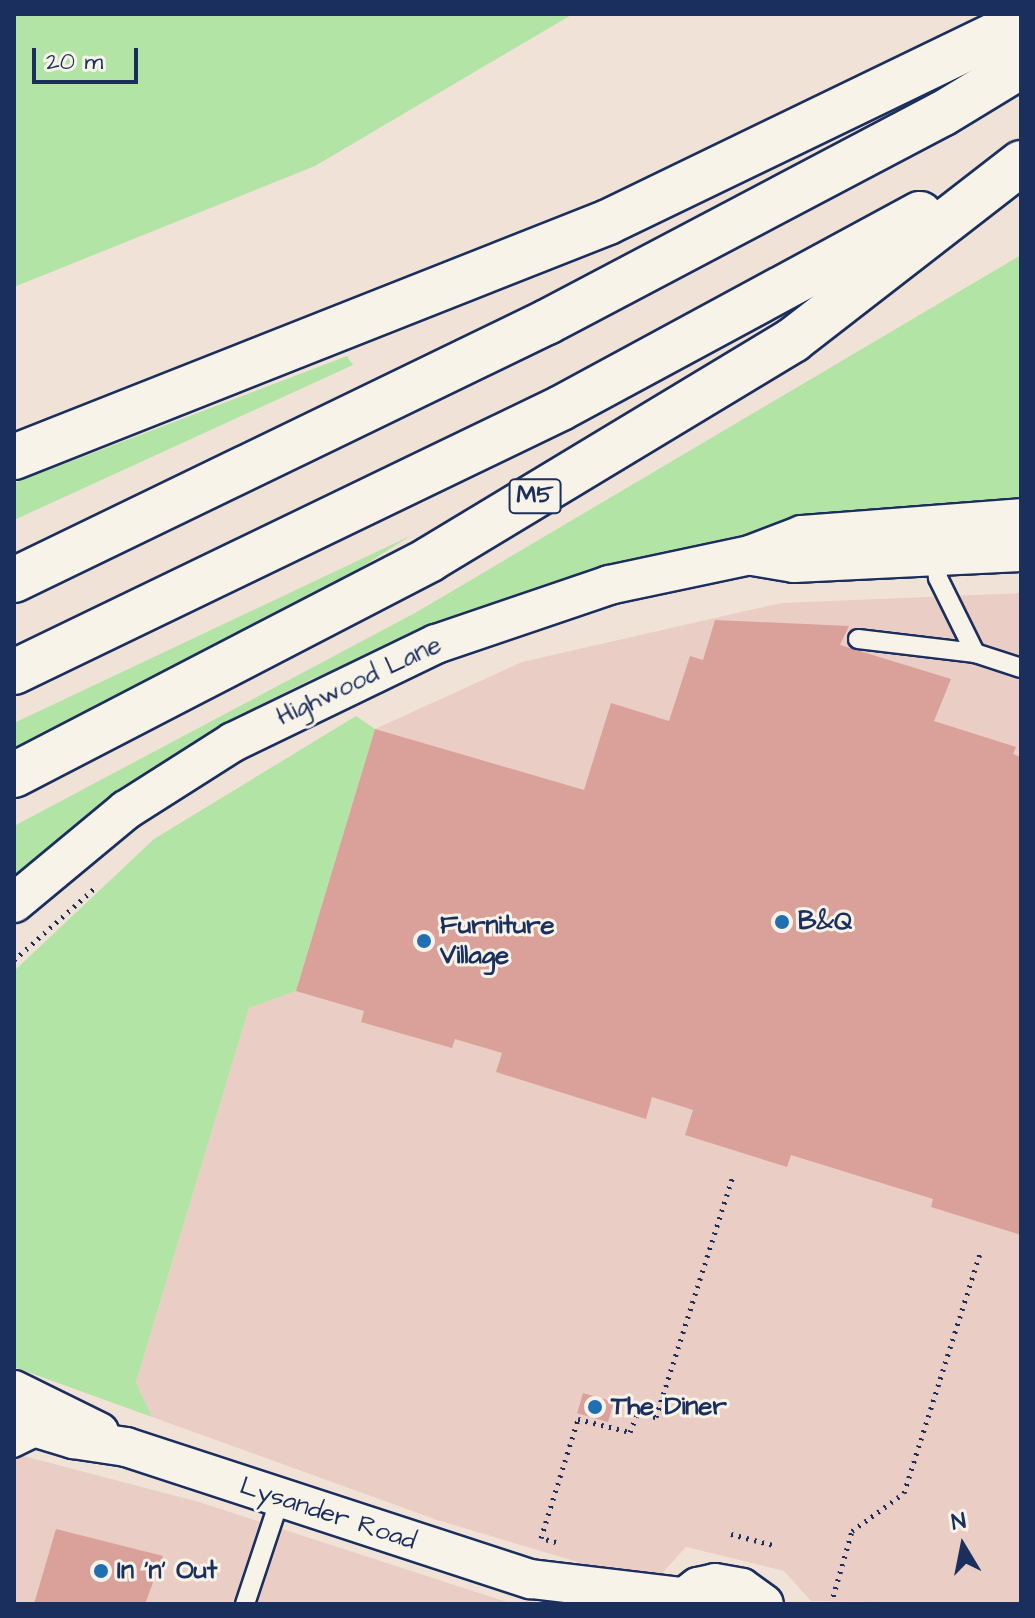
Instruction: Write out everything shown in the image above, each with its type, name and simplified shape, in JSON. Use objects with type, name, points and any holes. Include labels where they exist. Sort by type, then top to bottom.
[{"type":"highway","points":[[608,222],[973,14]]},
{"type":"highway","points":[[14,457],[608,222],[1021,22]]},
{"type":"highway","points":[[14,580],[547,322],[942,114],[1021,66]]},
{"type":"highway","name":"M5","points":[[14,672],[561,408],[1021,161]]},
{"type":"highway","name":"M5","points":[[14,775],[430,559],[793,340],[1021,161]]},
{"type":"street","name":"Highwood Lane","points":[[14,903],[126,810],[233,742],[341,687],[516,613],[609,585],[750,555],[802,535],[1021,518]]},
{"type":"street","name":"Highwood Lane","points":[[750,555],[794,563],[1021,552]]},
{"type":"street","name":"Lysander Road","points":[[14,1390],[126,1447],[531,1579],[679,1601]]},
{"type":"street","name":"Lysander Road","points":[[24,1434],[126,1447]]},
{"type":"street","name":"Lysander Road","points":[[531,1579],[573,1604]]},
{"type":"street","points":[[679,1601],[698,1587],[729,1584],[764,1604]]},
{"type":"lane","points":[[936,556],[938,578],[975,653]]},
{"type":"lane","points":[[858,639],[975,653],[1021,668]]},
{"type":"lane","points":[[245,1604],[280,1499]]},
{"type":"path","points":[[14,960],[109,877]]},
{"type":"path","points":[[568,1546],[541,1538],[578,1419],[630,1432],[638,1412],[656,1417],[733,1176]]},
{"type":"path","points":[[831,1604],[852,1531],[904,1493],[980,1254]]},
{"type":"path","points":[[731,1534],[773,1545]]},
{"type":"shaded area","points":[[1021,593],[1021,1604],[811,1601],[784,1571],[686,1547],[652,1584],[437,1520],[152,1417],[136,1382],[249,1008],[296,991],[375,729],[522,662],[781,603]]},
{"type":"shaded area","points":[[16,1454],[199,1502],[513,1604],[14,1604]]},
{"type":"green space","points":[[14,14],[573,14],[315,166],[14,287]]},
{"type":"green space","points":[[1021,255],[1021,510],[914,515],[744,534],[561,579],[314,678],[220,725],[78,827],[14,882],[14,826],[415,613]]},
{"type":"green space","points":[[347,356],[353,365],[14,520],[14,483]]},
{"type":"green space","points":[[410,536],[343,579],[14,757],[14,723]]},
{"type":"green space","points":[[356,716],[375,729],[296,991],[249,1008],[136,1382],[152,1417],[14,1367],[14,971],[154,839]]},
{"type":"building","name":"B&Q","points":[[715,620],[849,626],[840,645],[951,679],[934,721],[1016,747],[1013,754],[1021,757],[1021,1235],[931,1207],[933,1199],[791,1155],[787,1167],[685,1135],[693,1110],[652,1097],[646,1119],[496,1072],[502,1053],[455,1039],[452,1048],[361,1022],[364,1011],[296,991],[375,729],[584,790],[611,703],[669,721],[690,656],[703,660]]},
{"type":"building","name":"The Diner","points":[[583,1393],[614,1402],[608,1422],[577,1413]]},
{"type":"building","name":"In 'n' Out","points":[[56,1529],[163,1556],[145,1604],[34,1604]]},
{"type":"place","name":"B&Q","points":[[782,922]]},
{"type":"place","name":"Furniture Village","points":[[424,941]]},
{"type":"place","name":"The Diner","points":[[595,1407]]},
{"type":"place","name":"In 'n' Out","points":[[101,1571]]}]
